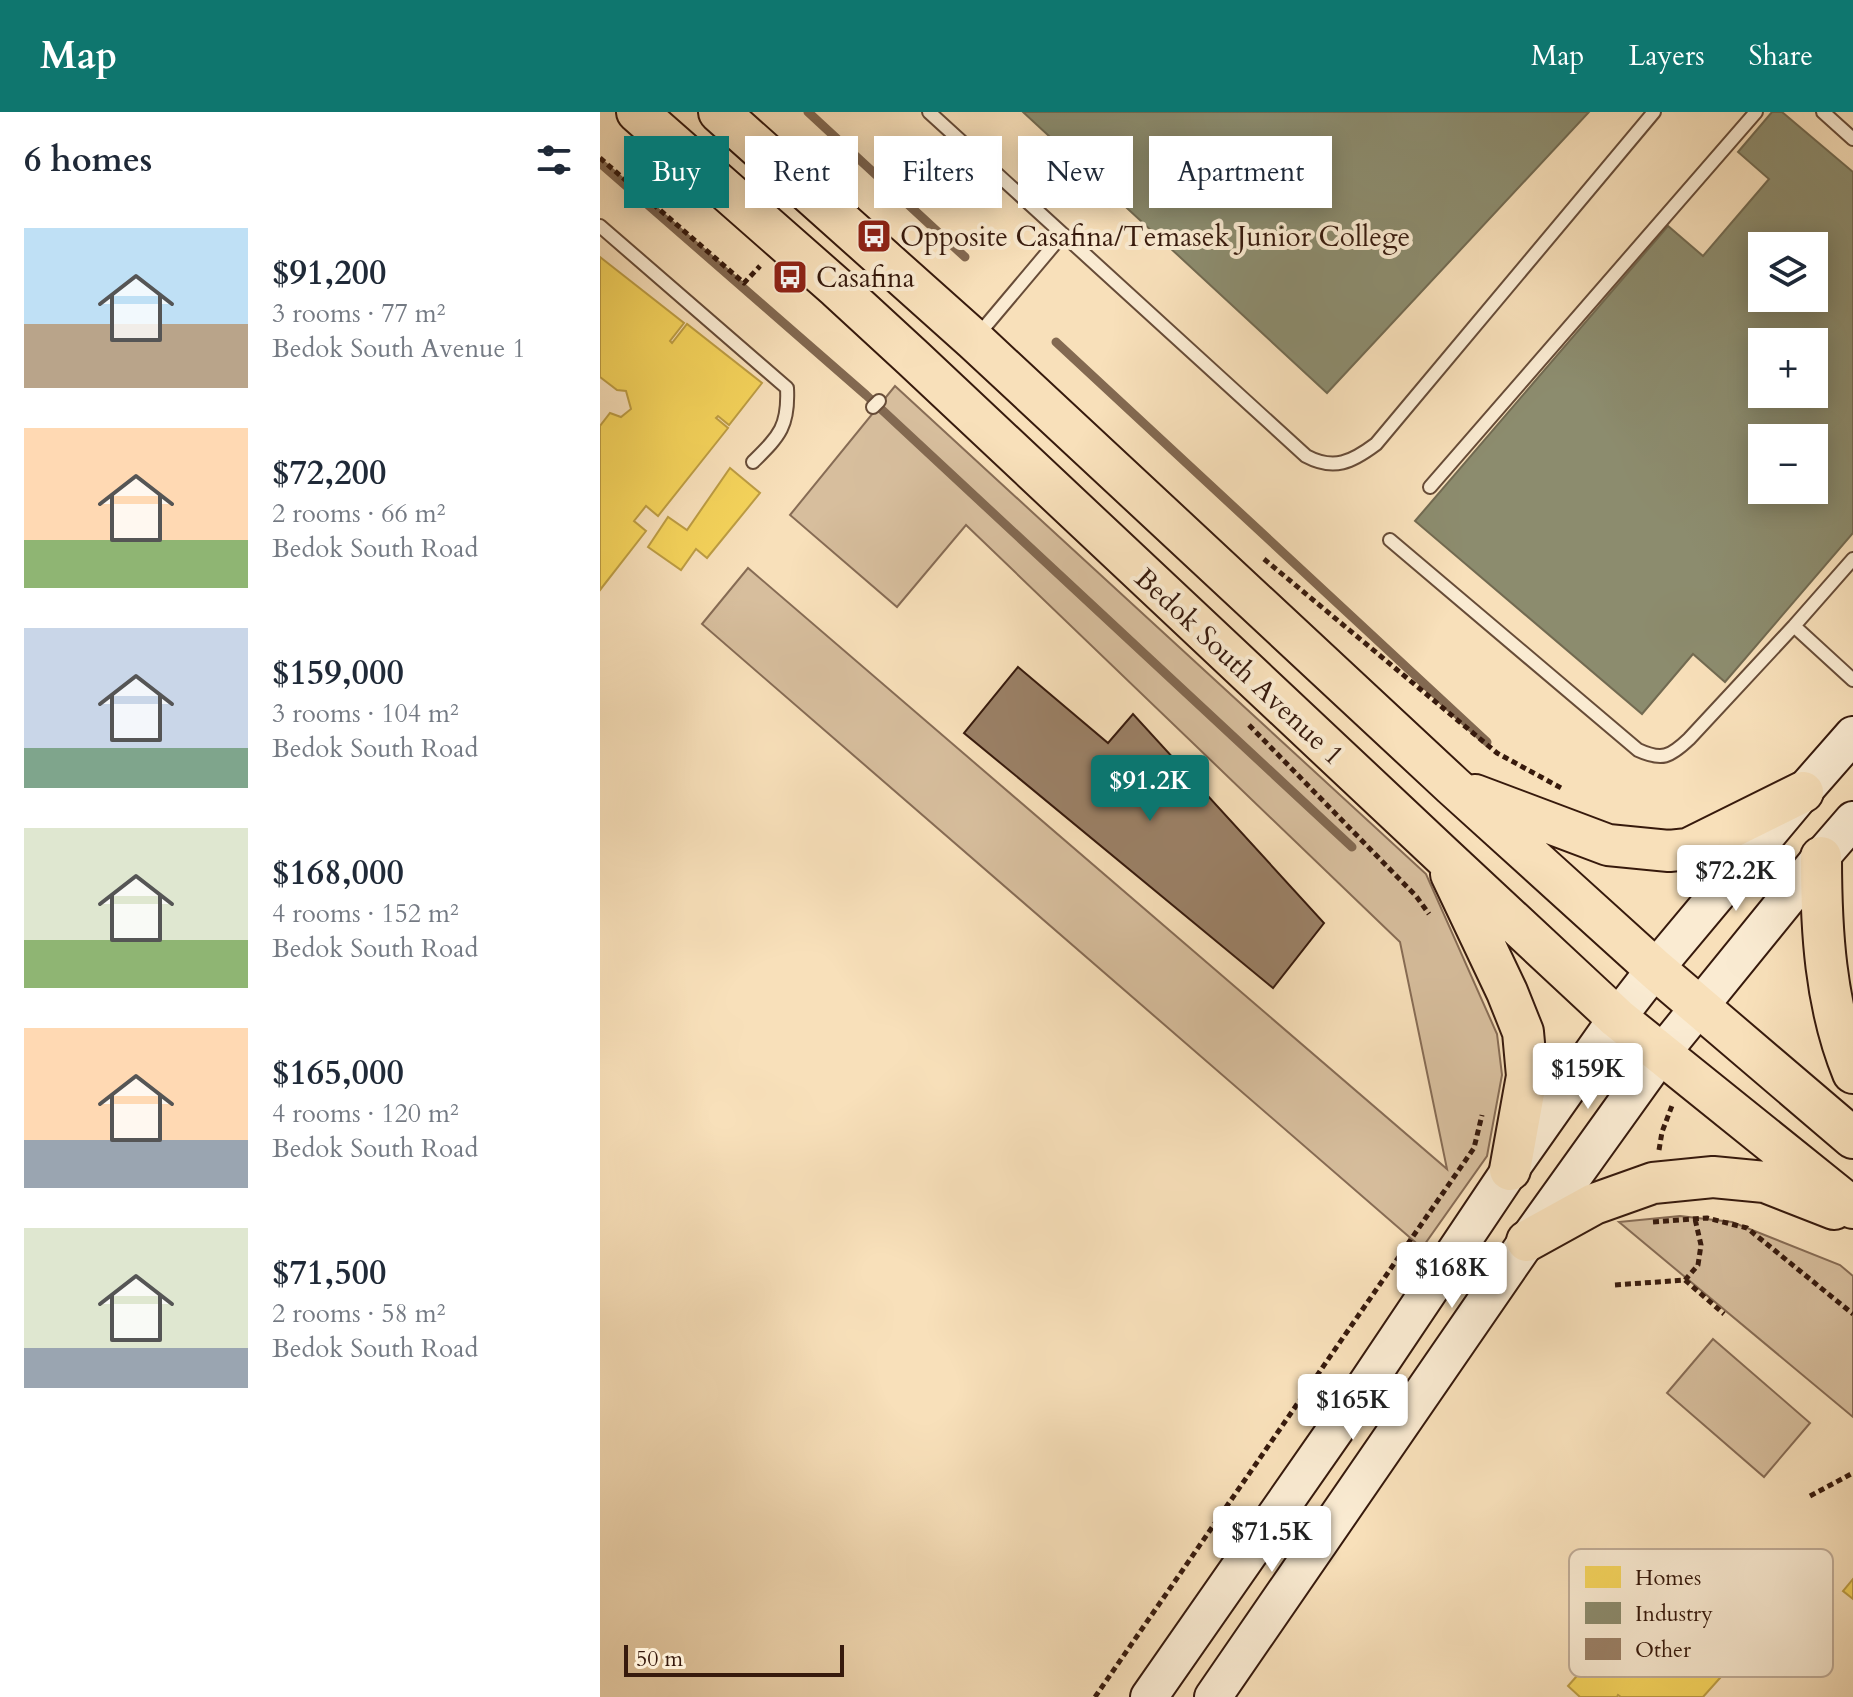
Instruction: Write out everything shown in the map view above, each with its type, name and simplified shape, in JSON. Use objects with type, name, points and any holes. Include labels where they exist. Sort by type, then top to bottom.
[{"type":"main road","name":"Bedok South Avenue 1","points":[[637,112],[880,328],[1617,1018],[1853,1208]]},
{"type":"main road","name":"Bedok South Avenue 1","points":[[719,112],[974,340],[1453,786],[1698,1008],[1853,1138]]},
{"type":"main road","points":[[1149,1697],[1617,1018],[1853,735]]},
{"type":"main road","points":[[1453,786],[1608,845],[1669,851],[1688,849],[1803,792]]},
{"type":"main road","points":[[1213,1697],[1527,1241],[1661,1054],[1853,820]]},
{"type":"main road","points":[[1442,855],[1523,1032],[1527,1076],[1510,1170]]},
{"type":"main road","points":[[1821,857],[1821,903],[1828,982],[1844,1051],[1853,1073]]},
{"type":"main road","points":[[1527,1241],[1594,1204],[1653,1183],[1713,1177],[1765,1182],[1853,1217]]},
{"type":"lane","points":[[929,112],[1306,456],[1317,462],[1335,464],[1356,459],[1376,444],[1654,112]]},
{"type":"lane","points":[[1430,487],[1756,112]]},
{"type":"lane","points":[[1823,112],[1853,139]]},
{"type":"lane","points":[[600,226],[787,388],[788,408],[780,435],[753,462]]},
{"type":"lane","points":[[974,340],[1063,234]]},
{"type":"lane","points":[[1390,540],[1638,750],[1662,757],[1677,750],[1853,559]]},
{"type":"lane","points":[[1794,626],[1853,680]]},
{"type":"path","points":[[600,158],[744,283],[759,266],[771,276]]},
{"type":"path","points":[[1253,550],[1497,753],[1567,791]]},
{"type":"path","points":[[1238,714],[1416,896],[1432,919]]},
{"type":"path","points":[[1095,1697],[1474,1148],[1484,1105]]},
{"type":"path","points":[[1651,1222],[1707,1218],[1747,1228],[1853,1314]]},
{"type":"path","points":[[1615,1285],[1685,1280],[1698,1265],[1700,1255],[1695,1219]]},
{"type":"path","points":[[1685,1280],[1724,1314]]},
{"type":"path","points":[[1810,1496],[1853,1473]]},
{"type":"shaded area","points":[[895,386],[1426,874],[1497,1034],[1502,1075],[1487,1156],[1422,1248],[702,624],[748,568],[1447,1169],[1400,942],[966,525],[897,607],[790,515]]},
{"type":"shaded area","points":[[1680,1216],[1732,1222],[1840,1265],[1853,1276],[1853,1417],[1619,1222]]},
{"type":"shaded area","points":[[1713,1339],[1810,1423],[1764,1477],[1667,1393]]},
{"type":"building: Homes","points":[[600,257],[684,323],[670,341],[672,343],[687,324],[762,383],[729,425],[718,416],[716,418],[728,428],[658,516],[646,506],[634,521],[646,531],[600,590],[600,426],[610,413],[621,417],[631,409],[626,391],[617,390],[600,377]]},
{"type":"building: Homes","points":[[730,468],[760,493],[707,558],[696,549],[681,570],[648,547],[668,517],[687,530]]},
{"type":"building: Homes","points":[[1853,1579],[1853,1599],[1843,1591]]},
{"type":"building: Homes","points":[[1576,1677],[1721,1677],[1703,1697],[1580,1697],[1568,1686]]},
{"type":"building: Industry","points":[[1023,112],[1589,112],[1327,393],[1127,208],[1133,208],[1133,136],[1049,136]]},
{"type":"building: Industry","points":[[1772,112],[1782,112],[1853,172],[1853,533],[1725,682],[1693,654],[1642,714],[1415,521],[1668,226],[1703,256],[1769,179],[1738,152]]},
{"type":"building: Other","points":[[1018,667],[1108,743],[1133,714],[1324,923],[1273,988],[964,733]]},
{"type":"waterway","points":[[808,112],[965,257]]},
{"type":"waterway","points":[[600,163],[866,395],[1352,847]]},
{"type":"waterway","points":[[1056,342],[1487,742]]},
{"type":"place","name":"Opposite Casafina/Temasek Junior College","points":[[874,236]]},
{"type":"place","name":"Casafina","points":[[790,277]]}]
